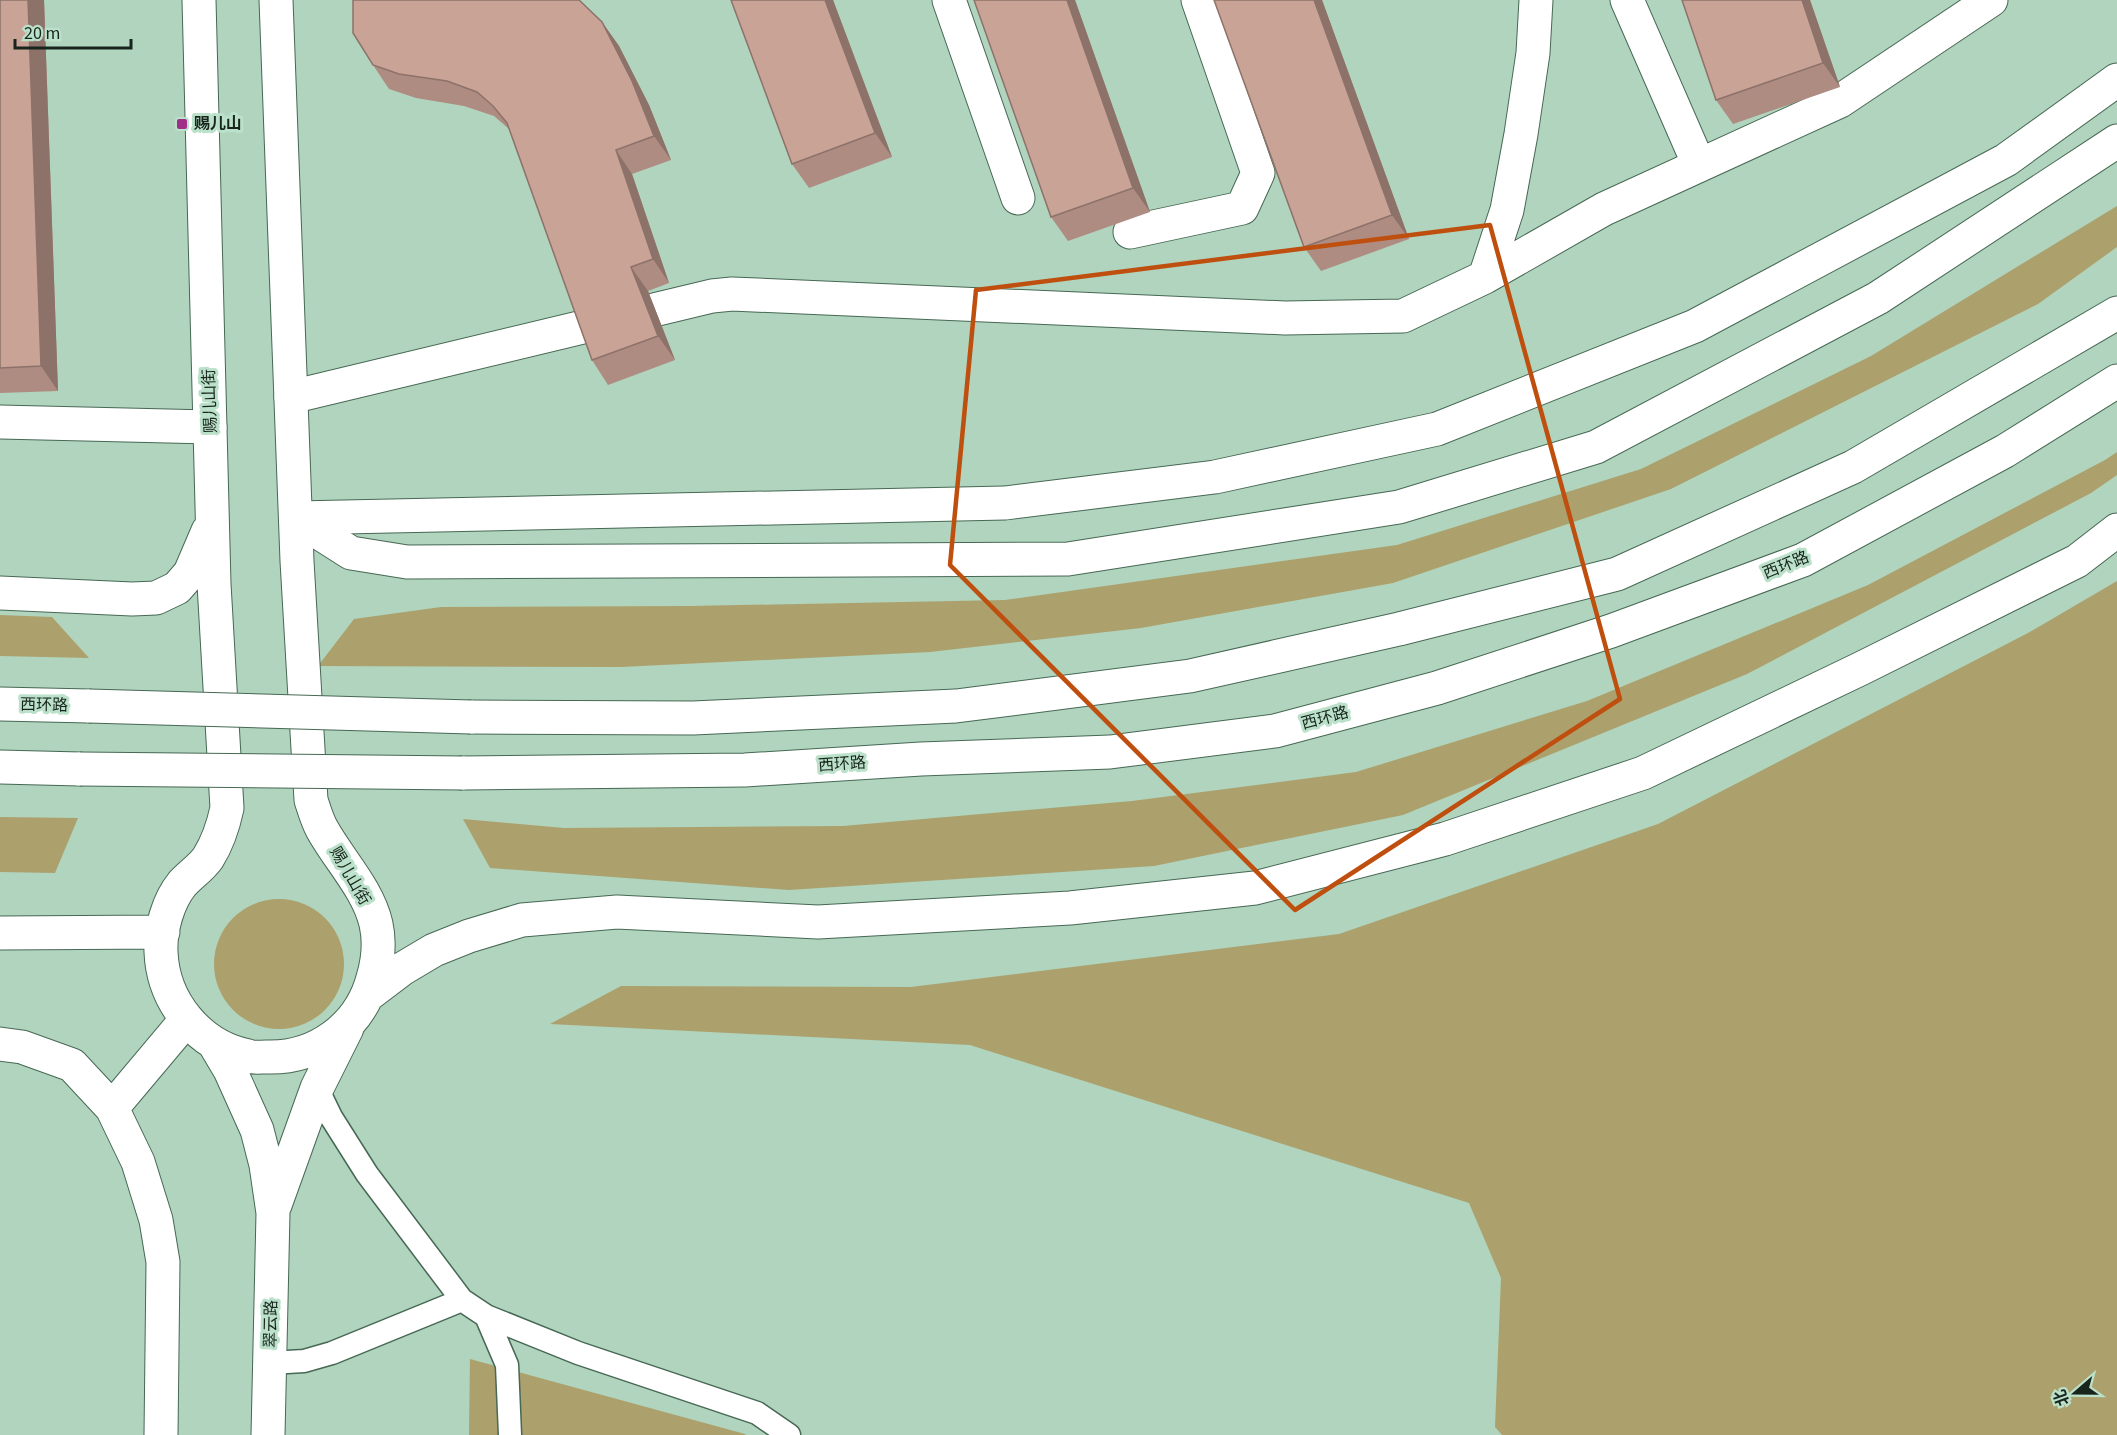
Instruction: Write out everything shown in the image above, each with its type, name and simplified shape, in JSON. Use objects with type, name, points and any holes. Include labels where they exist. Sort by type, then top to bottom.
[{"type":"main road","name":"赐儿山街","points":[[199,0],[214,584],[227,808],[221,837],[206,861],[181,885],[165,917],[161,952],[168,988],[186,1020],[214,1043],[248,1056],[285,1058],[319,1047],[349,1025],[369,994],[378,959],[376,924],[362,891],[321,828],[310,800],[296,518],[276,0]]},
{"type":"main road","points":[[950,0],[1018,198]]},
{"type":"main road","points":[[1130,231],[1242,208],[1258,173],[1198,0]]},
{"type":"main road","points":[[1485,277],[1507,210],[1517,156],[1533,53],[1536,0]]},
{"type":"main road","points":[[1627,0],[1699,165]]},
{"type":"main road","points":[[291,397],[712,296],[744,295],[1285,318],[1403,316],[1485,277],[1604,209],[1840,100],[1991,0]]},
{"type":"main road","points":[[296,518],[1005,503],[1215,477],[1437,429],[1695,326],[2006,160],[2117,80]]},
{"type":"main road","points":[[296,518],[351,553],[406,561],[1068,559],[1399,507],[1596,447],[1878,298],[2117,141]]},
{"type":"main road","name":"西环路","points":[[0,704],[471,717],[693,718],[956,706],[1190,676],[1399,629],[1617,574],[1853,466],[2117,313]]},
{"type":"main road","name":"西环路","points":[[0,767],[462,773],[745,770],[933,758],[1110,752],[1275,730],[1437,688],[1611,631],[1803,560],[2005,451],[2117,381]]},
{"type":"main road","points":[[0,422],[210,427]]},
{"type":"main road","points":[[0,593],[132,600],[156,598],[177,588],[190,573],[212,521]]},
{"type":"main road","points":[[369,994],[402,969],[434,950],[469,936],[522,920],[617,912],[818,922],[1070,908],[1255,888],[1445,839],[1643,773],[2066,567],[2117,530]]},
{"type":"main road","points":[[0,933],[163,932]]},
{"type":"main road","points":[[112,1108],[186,1020]]},
{"type":"main road","points":[[273,1213],[317,1088],[349,1025]]},
{"type":"main road","points":[[214,1043],[230,1070],[257,1130],[266,1165],[273,1213]]},
{"type":"main road","points":[[0,1044],[22,1047],[72,1065],[112,1108],[138,1162],[156,1220],[163,1262],[161,1435]]},
{"type":"main road","name":"翠云路","points":[[268,1435],[273,1213]]},
{"type":"lane","points":[[317,1088],[331,1117],[367,1174],[462,1300],[486,1316],[578,1353],[757,1413],[789,1435]]},
{"type":"lane","points":[[270,1363],[304,1360],[332,1353],[462,1300]]},
{"type":"lane","points":[[486,1316],[507,1365],[510,1435]]},
{"type":"highlighted area","points":[[1490,225],[1620,699],[1295,910],[950,565],[976,290]]},
{"type":"shaded area","points":[[2117,206],[2117,247],[2038,304],[1671,489],[1393,583],[1141,628],[930,652],[621,667],[318,666],[354,619],[441,607],[690,606],[1005,600],[1397,545],[1641,469],[1871,356]]},
{"type":"shaded area","points":[[2117,452],[2117,475],[2091,493],[1747,674],[1403,815],[1154,866],[789,890],[490,868],[463,819],[564,828],[843,826],[1132,801],[1356,772],[1587,701],[1868,585]]},
{"type":"shaded area","points":[[2117,581],[2117,1435],[1502,1435],[1495,1427],[1501,1278],[1469,1203],[970,1045],[550,1024],[621,986],[911,987],[1339,934],[1658,824],[2028,633]]},
{"type":"shaded area","points":[[0,615],[52,617],[89,658],[0,656]]},
{"type":"shaded area","points":[[0,817],[78,818],[55,873],[0,872]]},
{"type":"shaded area","points":[[279,899],[304,904],[325,918],[339,939],[344,964],[339,989],[325,1010],[304,1024],[279,1029],[254,1024],[233,1010],[219,989],[214,964],[219,939],[233,918],[254,904]]},
{"type":"shaded area","points":[[470,1359],[745,1434],[746,1435],[469,1435]]},
{"type":"building","points":[[0,0],[28,0],[41,366],[0,368]]},
{"type":"building","points":[[353,0],[579,0],[602,22],[632,81],[654,136],[616,150],[653,259],[631,267],[658,336],[592,360],[507,123],[477,92],[447,81],[399,74],[373,65],[353,33]]},
{"type":"building","points":[[731,0],[825,0],[875,133],[792,164]]},
{"type":"building","points":[[974,0],[1067,0],[1133,188],[1051,217]]},
{"type":"building","points":[[1214,0],[1314,0],[1392,215],[1304,247]]},
{"type":"building","points":[[1682,0],[1802,0],[1823,63],[1716,100]]},
{"type":"place","name":"赐儿山","points":[[182,124]]}]
